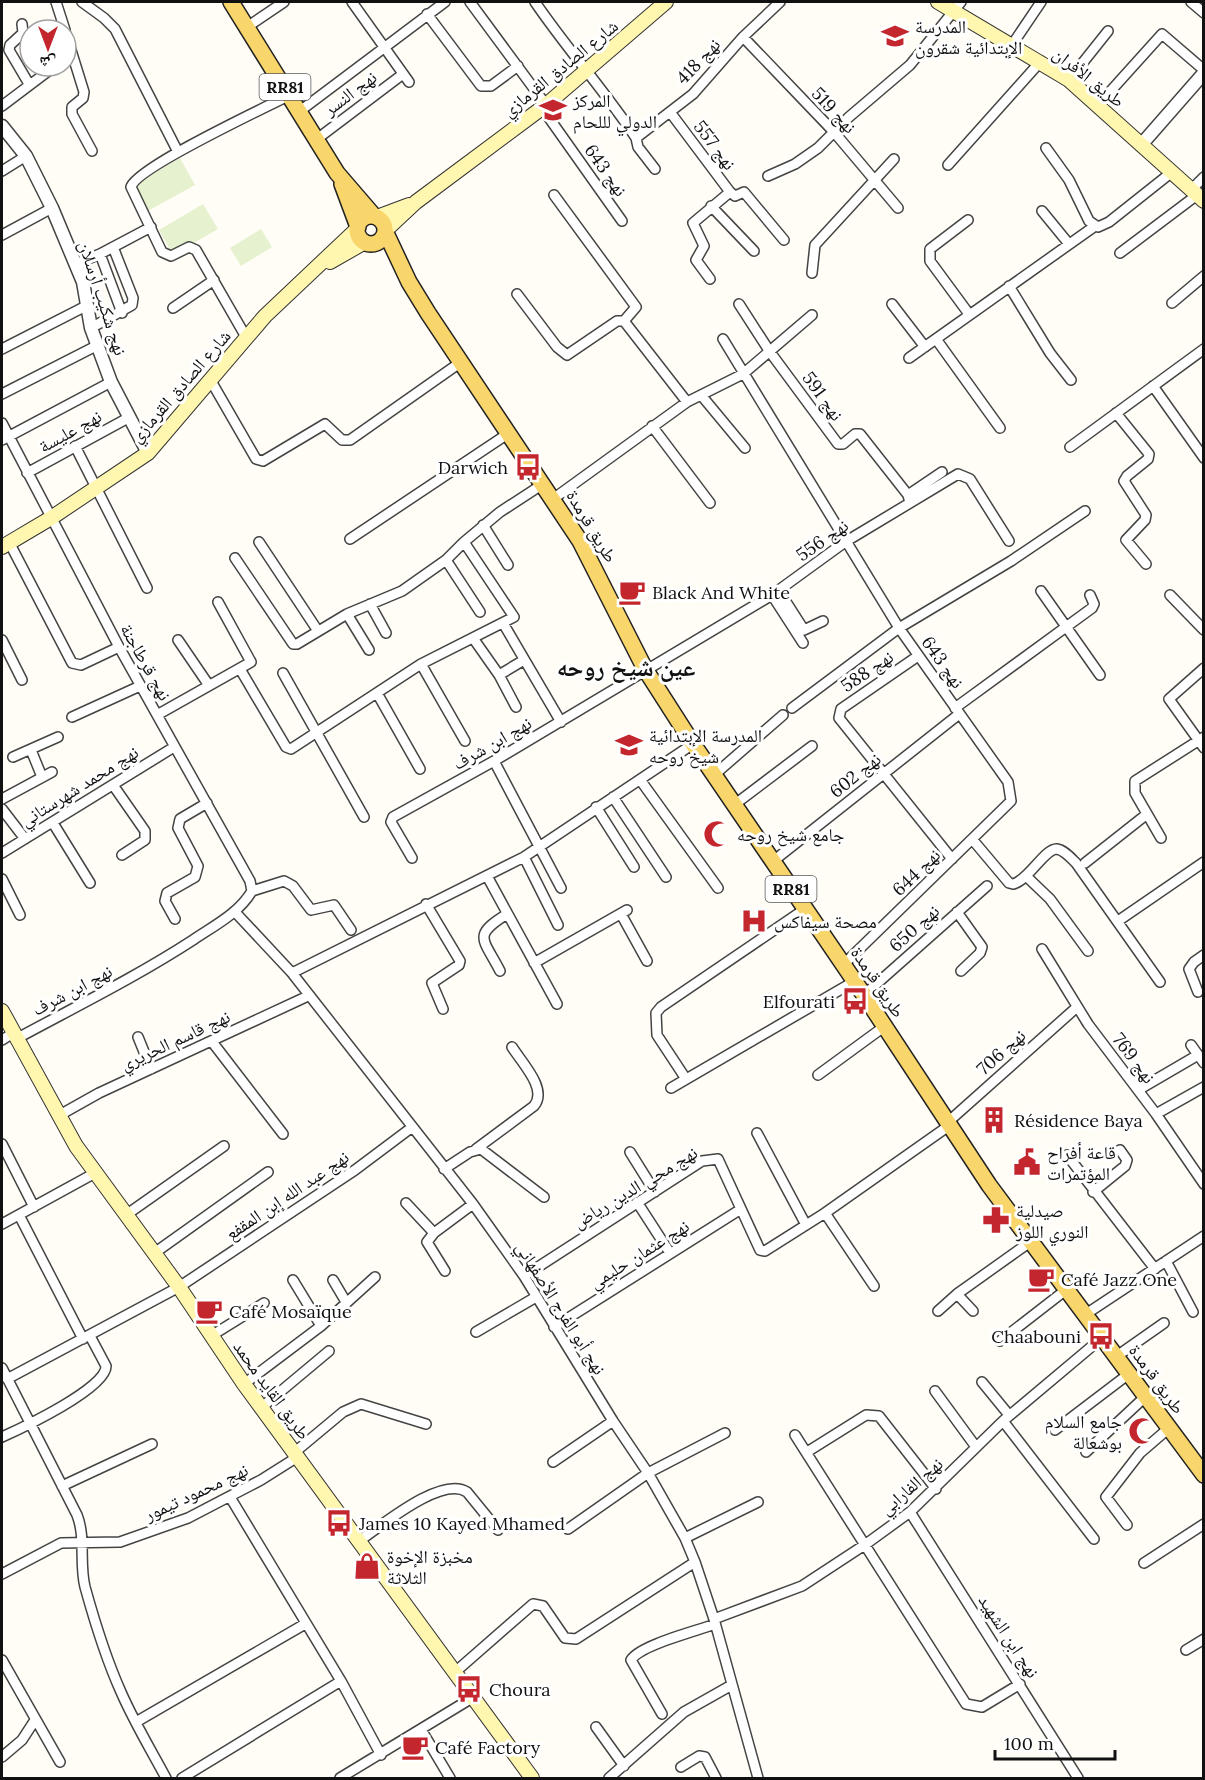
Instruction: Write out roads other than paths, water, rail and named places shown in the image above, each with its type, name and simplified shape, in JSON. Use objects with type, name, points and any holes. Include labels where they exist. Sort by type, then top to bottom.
[{"type":"main road","name":"طريق قرمدة","points":[[231,2],[338,173],[380,224],[409,282],[553,499],[601,580],[645,669],[693,744],[1030,1242],[1203,1473]]},
{"type":"main road","name":"شارع الصادق القرمازي","points":[[380,224],[416,202],[544,106],[666,2]]},
{"type":"main road","name":"طريق الأفران","points":[[938,2],[958,7],[1012,45],[1069,80],[1197,195]]},
{"type":"main road","name":"طريق قرمدة","points":[[338,173],[362,235],[409,282]]},
{"type":"main road","points":[[362,219],[380,224],[379,242],[362,235],[362,219]]},
{"type":"main road","name":"شارع الصادق القرمازي","points":[[5,545],[51,518],[148,453],[285,295],[362,235]]},
{"type":"main road","name":"طريق القايد محمد","points":[[2,1011],[10,1037],[57,1116],[95,1173],[179,1287],[244,1384],[532,1779]]},
{"type":"street","points":[[56,2],[61,18]]},
{"type":"street","points":[[82,2],[115,29],[178,152]]},
{"type":"street","points":[[247,27],[284,2]]},
{"type":"street","points":[[352,2],[385,46]]},
{"type":"street","points":[[300,111],[445,2]]},
{"type":"street","name":"نهج 643","points":[[470,2],[518,66],[622,221]]},
{"type":"street","name":"نهج 418","points":[[636,138],[693,94],[743,37],[780,2]]},
{"type":"street","points":[[1012,45],[1041,2]]},
{"type":"street","points":[[1191,2],[1203,13]]},
{"type":"street","points":[[538,3],[586,70],[606,92],[636,138],[638,147],[656,169]]},
{"type":"street","points":[[768,176],[810,153],[910,65],[958,7]]},
{"type":"street","points":[[427,14],[481,86],[491,86],[518,66]]},
{"type":"street","points":[[1069,80],[1108,31]]},
{"type":"street","points":[[1098,105],[1162,34],[1203,71],[1141,144]]},
{"type":"street","name":"نهج 519","points":[[743,37],[834,132],[898,208]]},
{"type":"street","points":[[18,38],[10,45],[9,50],[18,65]]},
{"type":"street","name":"نهج النسر","points":[[316,139],[406,78],[385,46]]},
{"type":"street","points":[[948,165],[1041,62]]},
{"type":"street","points":[[25,78],[29,84]]},
{"type":"street","points":[[2,106],[38,78]]},
{"type":"street","points":[[77,78],[84,95],[72,107],[72,114],[92,151]]},
{"type":"street","points":[[246,338],[194,247],[171,256],[165,255],[133,193],[132,182],[178,152],[290,95]]},
{"type":"street","name":"نهج 557","points":[[670,112],[730,192],[735,196],[744,192],[784,240]]},
{"type":"street","name":"نهج شكيب أرسلان","points":[[2,126],[26,156],[52,208],[76,264],[91,328],[111,382],[148,453]]},
{"type":"street","points":[[1046,148],[1066,176],[1089,221],[1095,226]]},
{"type":"street","points":[[2,171],[26,156]]},
{"type":"street","points":[[812,273],[815,245],[894,159]]},
{"type":"street","points":[[909,358],[1095,226],[1109,222],[1172,172]]},
{"type":"street","points":[[1120,253],[1197,195],[1203,177]]},
{"type":"street","points":[[710,279],[696,260],[704,246],[693,223],[730,192]]},
{"type":"street","points":[[517,294],[557,347],[567,356],[617,321],[624,321],[636,307],[554,195]]},
{"type":"street","points":[[711,206],[754,251]]},
{"type":"street","points":[[2,235],[52,208]]},
{"type":"street","points":[[1042,211],[1069,244]]},
{"type":"street","points":[[968,220],[930,249],[928,255],[969,314]]},
{"type":"street","points":[[76,264],[151,227]]},
{"type":"street","points":[[91,328],[122,313],[132,305],[133,298],[113,247]]},
{"type":"street","points":[[100,254],[122,313]]},
{"type":"street","points":[[1172,303],[1203,276]]},
{"type":"street","points":[[173,308],[214,280]]},
{"type":"street","points":[[1009,286],[1050,353],[1071,380]]},
{"type":"street","name":"نهج 591","points":[[739,303],[770,352],[838,444],[843,444],[855,434],[860,434],[909,499]]},
{"type":"street","points":[[892,304],[925,347]]},
{"type":"street","points":[[2,349],[86,306]]},
{"type":"street","points":[[553,499],[687,402],[744,374],[812,315]]},
{"type":"street","points":[[624,321],[687,402]]},
{"type":"street","name":"نهج 643","points":[[723,339],[899,628],[1008,782],[1011,801]]},
{"type":"street","points":[[936,339],[1000,428]]},
{"type":"street","points":[[2,393],[98,345]]},
{"type":"street","points":[[1070,447],[1203,349]]},
{"type":"street","points":[[211,381],[256,459],[263,461],[325,424],[342,440],[350,440],[461,362]]},
{"type":"street","points":[[5,438],[111,382]]},
{"type":"street","points":[[1153,386],[1203,458]]},
{"type":"street","points":[[700,395],[745,448]]},
{"type":"street","points":[[1116,413],[1149,454],[1148,459],[1127,476],[1124,482],[1146,515],[1146,520],[1126,540],[1146,564]]},
{"type":"street","name":"نهج عليسة","points":[[27,473],[129,418]]},
{"type":"street","name":"نهج قرطاجنة","points":[[2,423],[5,438],[27,473],[140,686],[207,803],[250,882],[252,891]]},
{"type":"street","points":[[652,426],[710,503]]},
{"type":"street","points":[[350,539],[509,433]]},
{"type":"street","points":[[75,446],[147,588]]},
{"type":"street","points":[[909,499],[942,472]]},
{"type":"street","name":"نهج 556","points":[[645,669],[775,593],[909,499],[958,474],[970,479],[1009,542]]},
{"type":"street","points":[[235,558],[293,644],[297,644],[347,614],[402,591],[447,560],[483,525],[543,484]]},
{"type":"street","points":[[792,708],[899,628],[1011,561],[1085,511]]},
{"type":"street","points":[[483,525],[508,565]]},
{"type":"street","points":[[259,542],[318,631]]},
{"type":"street","points":[[240,669],[288,748],[292,748],[421,664],[514,617],[464,542]]},
{"type":"street","points":[[5,545],[72,663],[81,665],[119,647]]},
{"type":"street","points":[[447,560],[480,612]]},
{"type":"street","points":[[1041,591],[1064,627],[1100,675]]},
{"type":"street","points":[[775,593],[805,630],[823,621]]},
{"type":"street","points":[[775,593],[803,643]]},
{"type":"street","name":"نهج 602","points":[[772,862],[1064,627],[1093,607],[1090,595]]},
{"type":"street","points":[[1170,595],[1203,630]]},
{"type":"street","points":[[157,715],[208,684],[250,663],[251,659],[218,602]]},
{"type":"street","points":[[370,604],[386,633]]},
{"type":"street","points":[[347,614],[369,650]]},
{"type":"street","points":[[503,623],[561,722]]},
{"type":"street","points":[[474,638],[499,675],[516,707]]},
{"type":"street","points":[[178,640],[208,684]]},
{"type":"street","points":[[2,642],[21,680]]},
{"type":"street","name":"نهج 588","points":[[882,774],[842,724],[839,713],[918,656]]},
{"type":"street","points":[[499,675],[524,660]]},
{"type":"street","points":[[421,664],[465,741]]},
{"type":"street","points":[[1161,838],[1135,793],[1136,779],[1202,742],[1169,699],[1203,668]]},
{"type":"street","name":"نهج ابن شرف","points":[[412,858],[391,822],[393,817],[561,722],[645,669]]},
{"type":"street","points":[[283,673],[364,818]]},
{"type":"street","points":[[72,717],[140,686]]},
{"type":"street","points":[[378,693],[420,769]]},
{"type":"street","points":[[714,775],[783,715]]},
{"type":"street","points":[[13,757],[58,737]]},
{"type":"street","points":[[292,973],[524,857],[596,807],[641,781],[693,744]]},
{"type":"street","points":[[734,805],[812,746]]},
{"type":"street","name":"نهج محمد شهرستاني","points":[[2,853],[174,747]]},
{"type":"street","points":[[31,750],[42,777]]},
{"type":"street","points":[[494,761],[541,846],[561,888]]},
{"type":"street","points":[[2,799],[52,771]]},
{"type":"street","points":[[882,774],[952,859]]},
{"type":"street","points":[[641,781],[718,888]]},
{"type":"street","points":[[113,785],[145,831],[145,840],[122,855]]},
{"type":"street","points":[[614,797],[666,877]]},
{"type":"street","name":"نهج 644","points":[[843,965],[1011,801]]},
{"type":"street","points":[[175,919],[165,901],[166,893],[195,877],[198,866],[178,828],[180,819],[207,803]]},
{"type":"street","points":[[596,807],[634,867]]},
{"type":"street","points":[[2,809],[25,839]]},
{"type":"street","points":[[1085,863],[1147,814]]},
{"type":"street","points":[[53,823],[90,883]]},
{"type":"street","points":[[972,838],[1009,883],[1016,884],[1050,851],[1057,849],[1063,852],[1076,863],[1160,982]]},
{"type":"street","points":[[524,857],[558,925]]},
{"type":"street","points":[[1118,921],[1203,862]]},
{"type":"street","points":[[488,876],[557,1004]]},
{"type":"street","points":[[1026,876],[1050,899],[1088,951]]},
{"type":"street","points":[[2,879],[20,915]]},
{"type":"street","points":[[235,912],[252,891],[284,881],[292,886],[311,910],[334,905],[351,930]]},
{"type":"street","name":"نهج 650","points":[[864,994],[987,886]]},
{"type":"street","points":[[426,904],[460,961],[459,966],[432,983],[443,1009]]},
{"type":"street","points":[[686,1079],[657,1035],[656,1013],[661,1007],[805,909]]},
{"type":"street","name":"نهج ابن شرف","points":[[10,1037],[144,970],[235,912]]},
{"type":"street","name":"نهج أبو الفرج الأصفهاني","points":[[235,912],[292,973],[411,1128],[473,1204],[524,1276],[613,1421],[648,1473],[685,1538],[695,1562],[715,1622],[730,1686],[758,1779]]},
{"type":"street","points":[[534,963],[624,912],[647,961]]},
{"type":"street","points":[[957,912],[982,947],[980,953],[961,971]]},
{"type":"street","points":[[500,971],[483,935],[487,927],[507,914]]},
{"type":"street","name":"نهج 769","points":[[1042,949],[1077,1007],[1156,1114],[1203,1184]]},
{"type":"street","points":[[1198,992],[1189,969],[1203,955]]},
{"type":"street","points":[[671,1088],[855,981]]},
{"type":"street","name":"نهج قاسم الحريري","points":[[57,1116],[151,1069],[213,1043],[308,996]]},
{"type":"street","name":"نهج 706","points":[[741,1209],[762,1251],[806,1225],[949,1124],[1077,1007]]},
{"type":"street","points":[[818,1075],[885,1026]]},
{"type":"street","points":[[138,1036],[151,1069]]},
{"type":"street","points":[[213,1043],[283,1134]]},
{"type":"street","points":[[1138,1090],[1201,1059],[1191,1045]]},
{"type":"street","points":[[444,1169],[534,1107],[538,1099],[538,1088],[512,1047]]},
{"type":"street","points":[[1156,1114],[1203,1087]]},
{"type":"street","name":"نهج عبد الله إبن المقفع","points":[[7,1379],[179,1287],[355,1170],[411,1128]]},
{"type":"street","points":[[757,1133],[806,1225]]},
{"type":"street","points":[[2,1144],[34,1206]]},
{"type":"street","points":[[126,1215],[224,1146]]},
{"type":"street","points":[[476,1149],[487,1152],[544,1197]]},
{"type":"street","points":[[1093,1192],[1125,1166],[1127,1160],[1120,1150]]},
{"type":"street","points":[[630,1152],[655,1192]]},
{"type":"street","points":[[1067,1155],[1093,1192],[1155,1269]]},
{"type":"street","name":"نهج محي الدين رياض","points":[[524,1276],[702,1161],[718,1159],[741,1209]]},
{"type":"street","points":[[153,1254],[268,1172]]},
{"type":"street","points":[[2,1224],[95,1173]]},
{"type":"street","points":[[637,1202],[670,1253]]},
{"type":"street","points":[[406,1203],[434,1233]]},
{"type":"street","points":[[445,1271],[427,1247],[434,1233],[473,1204]]},
{"type":"street","name":"نهج عثمان حليمي","points":[[554,1327],[741,1209]]},
{"type":"street","points":[[825,1213],[874,1286]]},
{"type":"street","points":[[2,1437],[30,1424],[94,1386],[104,1376],[106,1366],[86,1338],[19,1215]]},
{"type":"street","points":[[1086,1314],[1203,1236]]},
{"type":"street","points":[[938,1311],[957,1294],[1030,1242]]},
{"type":"street","points":[[1166,1261],[1193,1312]]},
{"type":"street","points":[[244,1384],[321,1326],[375,1277]]},
{"type":"street","points":[[293,1280],[321,1326]]},
{"type":"street","points":[[333,1280],[346,1302]]},
{"type":"street","points":[[1000,1341],[1067,1289]]},
{"type":"street","points":[[957,1294],[973,1311]]},
{"type":"street","points":[[476,1332],[536,1297]]},
{"type":"street","points":[[211,1336],[264,1303]]},
{"type":"street","points":[[1117,1356],[1164,1323]]},
{"type":"street","name":"نهج الفارابي","points":[[662,1714],[631,1660],[634,1655],[802,1586],[866,1544],[910,1512],[1006,1418],[1103,1337]]},
{"type":"street","points":[[262,1407],[329,1351]]},
{"type":"street","points":[[2,1368],[81,1527],[81,1566],[96,1622],[121,1693],[166,1779]]},
{"type":"street","points":[[1055,1430],[1130,1373]]},
{"type":"street","points":[[982,1382],[1094,1539]]},
{"type":"street","points":[[935,1391],[976,1447]]},
{"type":"street","points":[[1086,1452],[1146,1396]]},
{"type":"street","name":"نهج محمود تيمور","points":[[2,1574],[61,1544],[120,1542],[152,1532],[230,1497],[297,1454],[343,1412],[361,1404],[426,1424]]},
{"type":"street","points":[[807,1452],[866,1415],[879,1416],[936,1489]]},
{"type":"street","points":[[553,1462],[613,1421]]},
{"type":"street","points":[[1127,1525],[1106,1497],[1140,1453],[1169,1428]]},
{"type":"street","points":[[568,1529],[648,1473],[725,1433]]},
{"type":"street","points":[[795,1435],[966,1704],[982,1707],[1020,1684]]},
{"type":"street","points":[[62,1486],[152,1444]]},
{"type":"street","points":[[359,1541],[428,1495],[449,1488],[467,1492],[498,1530]]},
{"type":"street","points":[[230,1497],[341,1681],[381,1755]]},
{"type":"street","points":[[685,1538],[758,1502]]},
{"type":"street","name":"نهج ابن الشهيد","points":[[910,1512],[1078,1779]]},
{"type":"street","points":[[1144,1563],[1203,1524]]},
{"type":"street","points":[[454,1673],[533,1604],[543,1606],[565,1638],[576,1639],[695,1562]]},
{"type":"street","points":[[136,1722],[305,1624]]},
{"type":"street","points":[[1186,1650],[1203,1639]]},
{"type":"street","points":[[2,1660],[60,1762]]},
{"type":"street","points":[[182,1779],[341,1681]]},
{"type":"street","points":[[609,1779],[684,1712],[730,1686]]},
{"type":"street","points":[[340,1779],[422,1731],[472,1698]]},
{"type":"street","points":[[2,1757],[22,1740],[35,1720]]},
{"type":"street","points":[[596,1727],[624,1766]]},
{"type":"street","points":[[422,1731],[450,1779]]},
{"type":"street","points":[[681,1767],[699,1756],[705,1756],[716,1779]]},
{"type":"place","name":"المدرسة الإبتدائية شقرون","points":[[895,36]]},
{"type":"place","name":"المركز الدولي لللحام","points":[[553,110]]},
{"type":"place","name":"Darwich","points":[[528,467]]},
{"type":"place","name":"Black And White","points":[[632,592]]},
{"type":"place","name":"المدرسة الإبتدائية شيخ روحه","points":[[629,745]]},
{"type":"place","name":"جامع شيخ روحه","points":[[717,834]]},
{"type":"place","name":"مصحة سيفاكس","points":[[754,921]]},
{"type":"place","name":"Elfourati","points":[[855,1001]]},
{"type":"place","name":"Résidence Baya","points":[[994,1120]]},
{"type":"place","name":"قاعة أفراح المؤتمرات","points":[[1027,1162]]},
{"type":"place","name":"صيدلية النوري اللوز","points":[[996,1220]]},
{"type":"place","name":"Café Jazz One","points":[[1041,1279]]},
{"type":"place","name":"Café Mosaïque","points":[[209,1311]]},
{"type":"place","name":"Chaabouni","points":[[1101,1336]]},
{"type":"place","name":"جامع السلام بوشعالة","points":[[1142,1431]]},
{"type":"place","name":"James 10 Kayed Mhamed","points":[[339,1523]]},
{"type":"place","name":"مخبزة الإخوة الثلاثة","points":[[367,1566]]},
{"type":"place","name":"Choura","points":[[469,1689]]},
{"type":"place","name":"Café Factory","points":[[415,1747]]},
{"type":"district","name":"عين شيخ روحه","points":[[626,667]]}]
